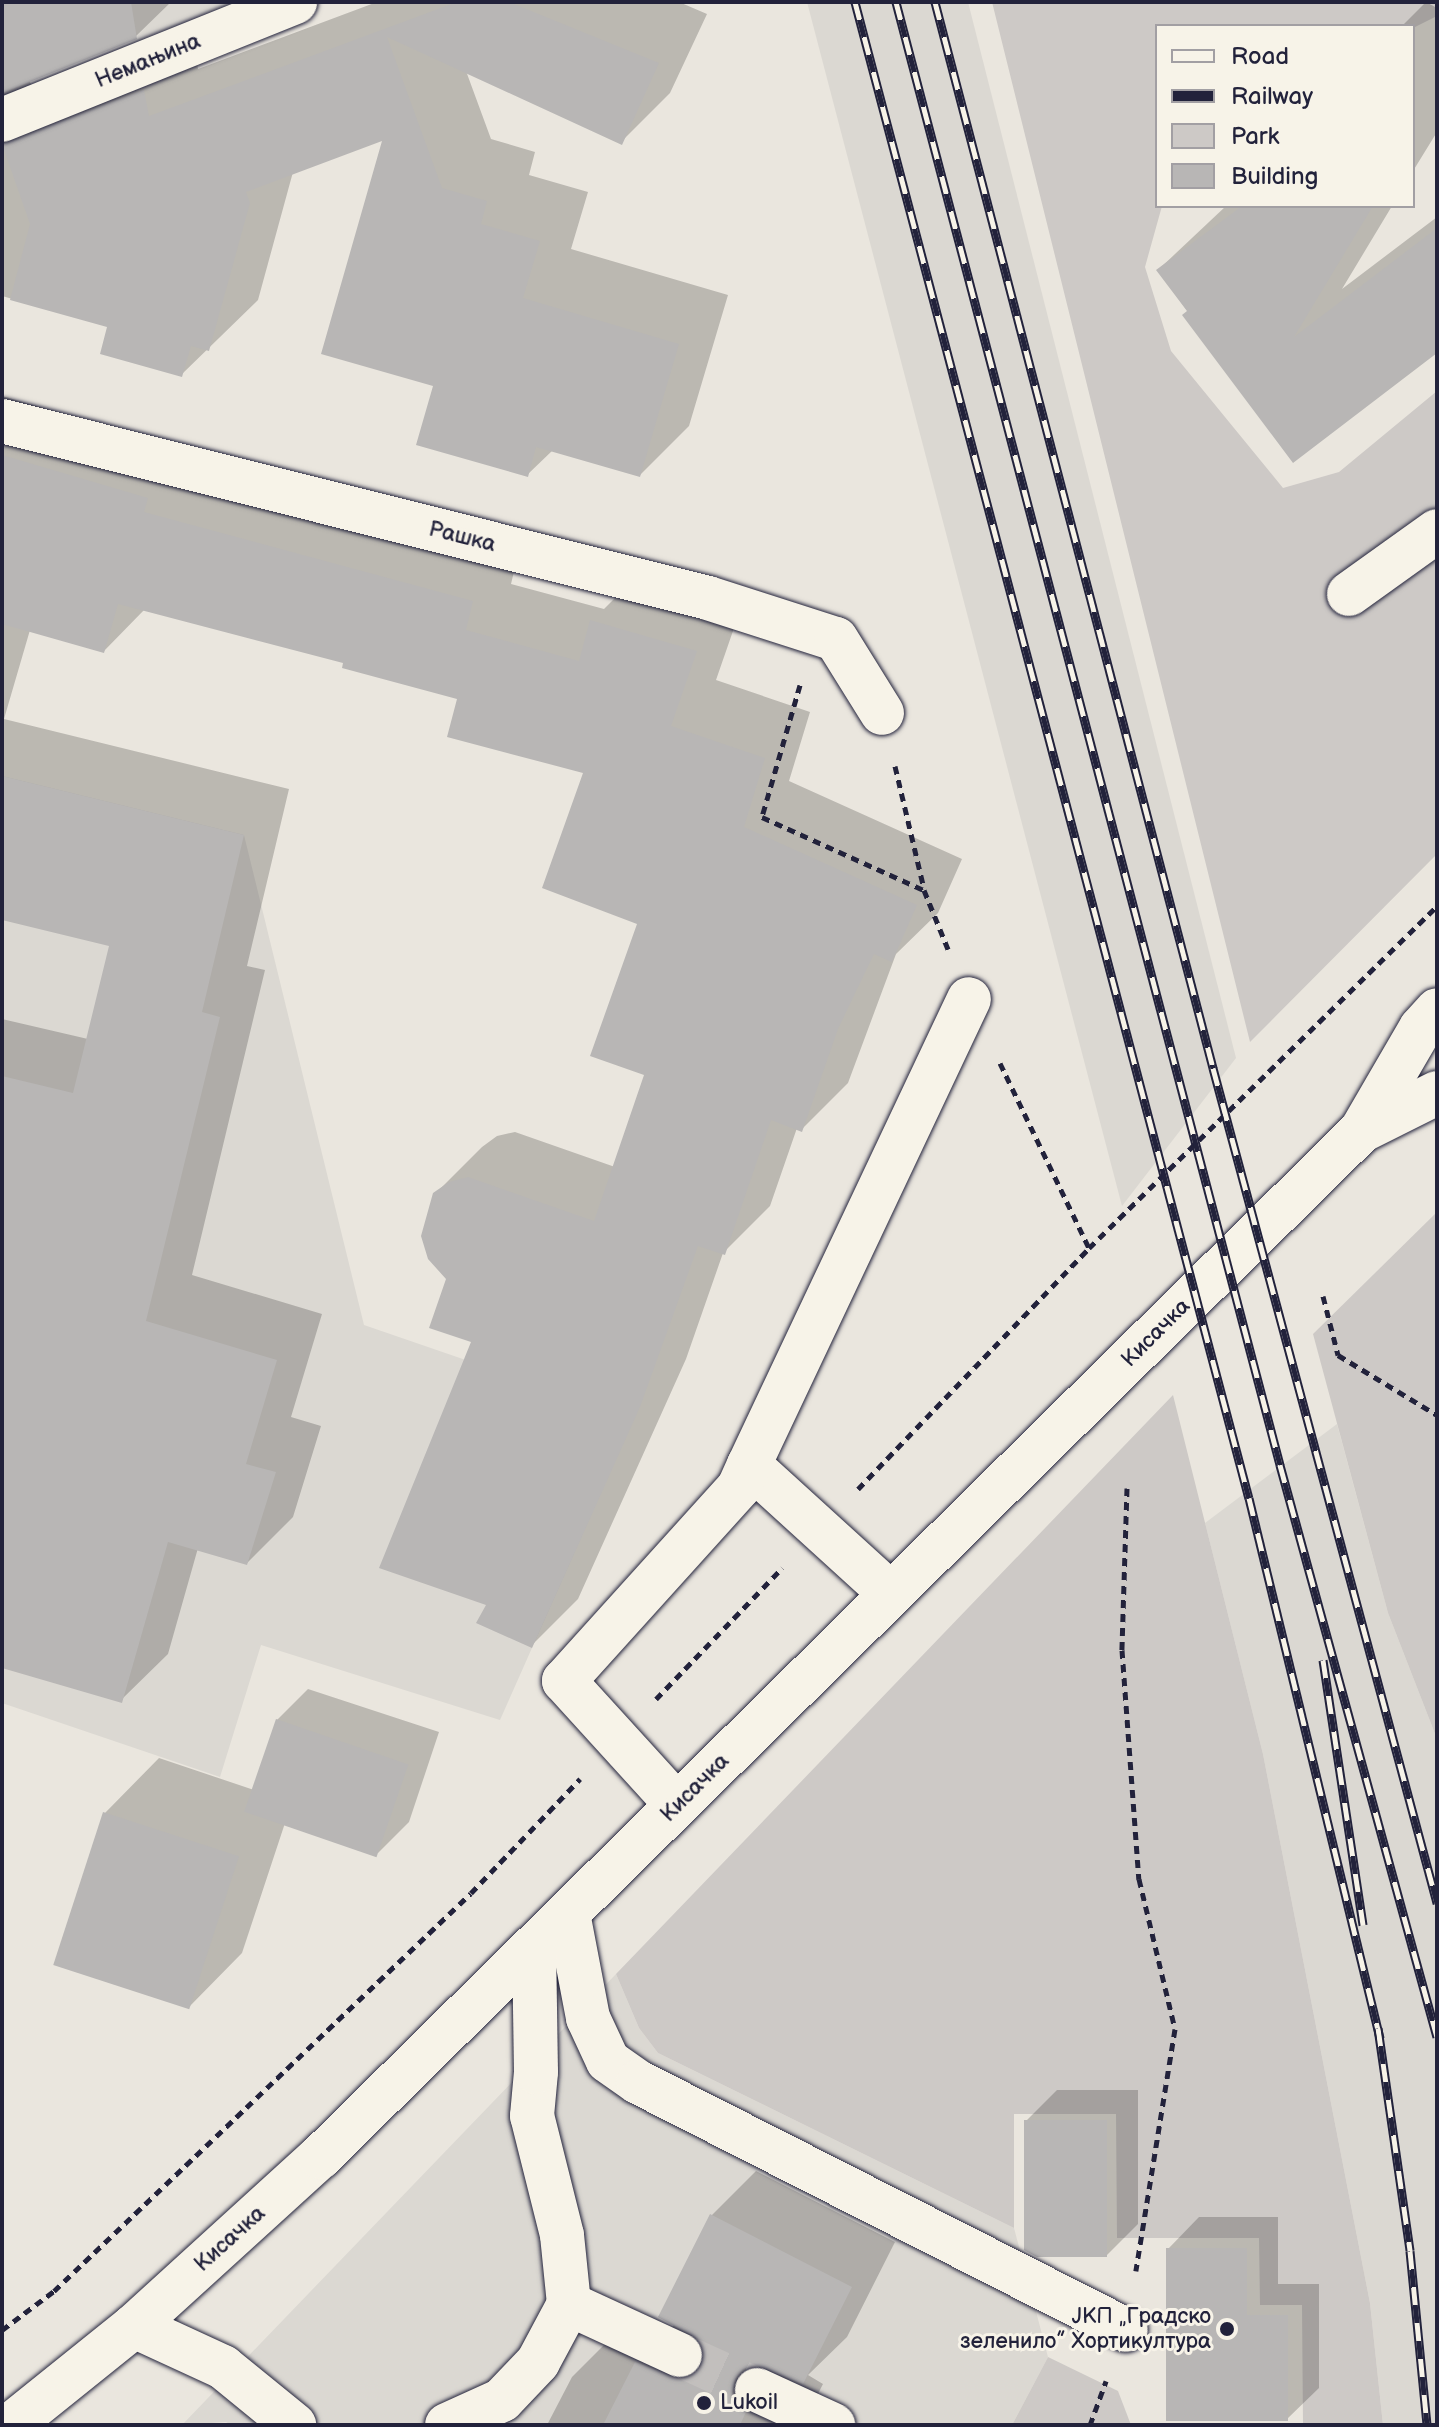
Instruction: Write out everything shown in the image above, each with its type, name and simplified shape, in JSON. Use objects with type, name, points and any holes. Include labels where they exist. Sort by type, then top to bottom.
[{"type":"main road","name":"Немањина","points":[[2,120],[295,2]]},
{"type":"main road","name":"Рашка","points":[[2,421],[708,598],[836,639],[882,713]]},
{"type":"main road","points":[[1349,594],[1437,531]]},
{"type":"main road","points":[[677,1805],[564,1681],[739,1487],[969,999]]},
{"type":"main road","name":"Кисачка","points":[[11,2425],[134,2326],[320,2157],[1361,1131],[1421,1028],[1437,1010]]},
{"type":"main road","name":"Кисачка","points":[[1361,1131],[1437,1093]]},
{"type":"main road","points":[[749,1465],[891,1594]]},
{"type":"main road","points":[[568,1913],[588,2018],[608,2061],[638,2082],[1126,2330]]},
{"type":"main road","points":[[447,2425],[502,2400],[538,2362],[569,2304],[562,2235],[532,2116],[536,2072],[534,1947]]},
{"type":"main road","points":[[569,2304],[680,2355]]},
{"type":"main road","points":[[134,2326],[223,2367],[294,2425]]},
{"type":"main road","points":[[757,2390],[833,2425]]},
{"type":"path","points":[[801,682],[762,817],[924,890]]},
{"type":"path","points":[[882,713],[924,890],[969,999],[1089,1248]]},
{"type":"path","points":[[2,2330],[54,2291],[471,1893],[1089,1248],[1437,906]]},
{"type":"path","points":[[1323,1296],[1338,1355],[1437,1415]]},
{"type":"path","points":[[1090,2425],[1126,2330],[1175,2029],[1139,1879],[1122,1650],[1127,1488]]},
{"type":"shaded area","points":[[2,2],[261,2],[2,96]]},
{"type":"shaded area","points":[[807,2],[968,2],[1236,1058],[1122,1206]]},
{"type":"shaded area","points":[[2,776],[244,835],[364,1325],[634,1418],[500,1720],[261,1645],[220,1777],[2,1703]]},
{"type":"shaded area","points":[[1337,1424],[1388,1613],[1437,1739],[1437,2425],[1383,2425],[1370,2303],[1263,1754],[1205,1523]]},
{"type":"shaded area","points":[[616,1974],[639,2028],[658,2053],[1014,2228],[1048,2357],[1012,2425],[231,2425],[226,2422],[182,2425]]},
{"type":"green space","points":[[992,2],[1437,2],[1437,16],[1415,27],[1415,24],[1155,24],[1155,208],[1161,208],[1145,267],[1171,351],[1283,488],[1339,472],[1437,391],[1437,854],[1250,1042]]},
{"type":"green space","points":[[1437,1212],[1437,1739],[1388,1613],[1313,1334]]},
{"type":"green space","points":[[1173,1395],[1263,1754],[1370,2303],[1383,2425],[1303,2425],[1302,2305],[1260,2305],[1259,2238],[1117,2238],[1116,2114],[1014,2114],[1014,2228],[658,2053],[639,2028],[616,1974]]},
{"type":"green space","points":[[1048,2357],[1118,2391],[1131,2425],[1012,2425]]},
{"type":"building","points":[[2,2],[131,2],[137,39],[2,93]]},
{"type":"building","points":[[457,2],[509,2],[659,63],[622,145],[387,37],[442,188],[487,201],[481,224],[540,241],[523,298],[679,344],[640,477],[536,447],[528,477],[416,445],[433,386],[321,354],[382,141],[246,192],[250,203],[209,351],[191,346],[182,377],[100,354],[107,327],[10,300],[30,224],[2,144],[144,90],[149,116]]},
{"type":"building","points":[[1239,208],[1372,208],[1294,337],[1437,228],[1437,353],[1293,463],[1182,315],[1187,311],[1156,270]]},
{"type":"building","points":[[2,455],[148,498],[144,512],[473,601],[466,630],[579,661],[590,620],[697,651],[671,726],[765,758],[744,827],[917,905],[892,962],[874,954],[838,1029],[802,1132],[771,1120],[725,1255],[698,1246],[640,1407],[532,1648],[476,1623],[486,1605],[379,1568],[471,1342],[429,1328],[446,1279],[428,1259],[421,1236],[433,1193],[449,1182],[468,1177],[594,1221],[644,1075],[590,1056],[637,924],[542,888],[583,773],[447,737],[457,699],[342,668],[343,663],[118,604],[104,653],[2,624]]},
{"type":"building","points":[[2,776],[244,835],[202,1012],[220,1017],[146,1321],[277,1360],[246,1464],[276,1472],[247,1565],[168,1542],[122,1703],[2,1668],[2,1076],[73,1093],[109,946],[2,920]]},
{"type":"building","points":[[276,1719],[408,1765],[376,1857],[244,1812]]},
{"type":"building","points":[[103,1812],[239,1856],[189,2009],[53,1965]]},
{"type":"building","points":[[1024,2120],[1107,2120],[1107,2257],[1037,2257],[1024,2250]]},
{"type":"building","points":[[710,2214],[852,2287],[803,2384],[755,2365],[743,2369],[735,2379],[732,2393],[737,2405],[746,2412],[740,2425],[603,2425],[635,2362],[682,2380],[694,2376],[702,2366],[705,2352],[700,2340],[658,2317]]},
{"type":"building","name":"ЈКП „Градско зеленило” Хортикултура","points":[[1166,2248],[1247,2248],[1247,2315],[1288,2315],[1288,2421],[1166,2421]]},
{"type":"tunnel","points":[[680,2355],[757,2390]]},
{"type":"railway","points":[[855,2],[1249,1498],[1380,2038]]},
{"type":"railway","points":[[896,2],[1280,1465],[1437,2037]]},
{"type":"railway","points":[[935,2],[1213,1068],[1437,1903]]},
{"type":"railway","points":[[1323,1660],[1363,1925]]},
{"type":"railway","points":[[1378,2028],[1410,2251],[1427,2425]]},
{"type":"place","name":"ЈКП „Градско зеленило” Хортикултура","points":[[1227,2329]]},
{"type":"place","name":"Lukoil","points":[[704,2403]]}]
